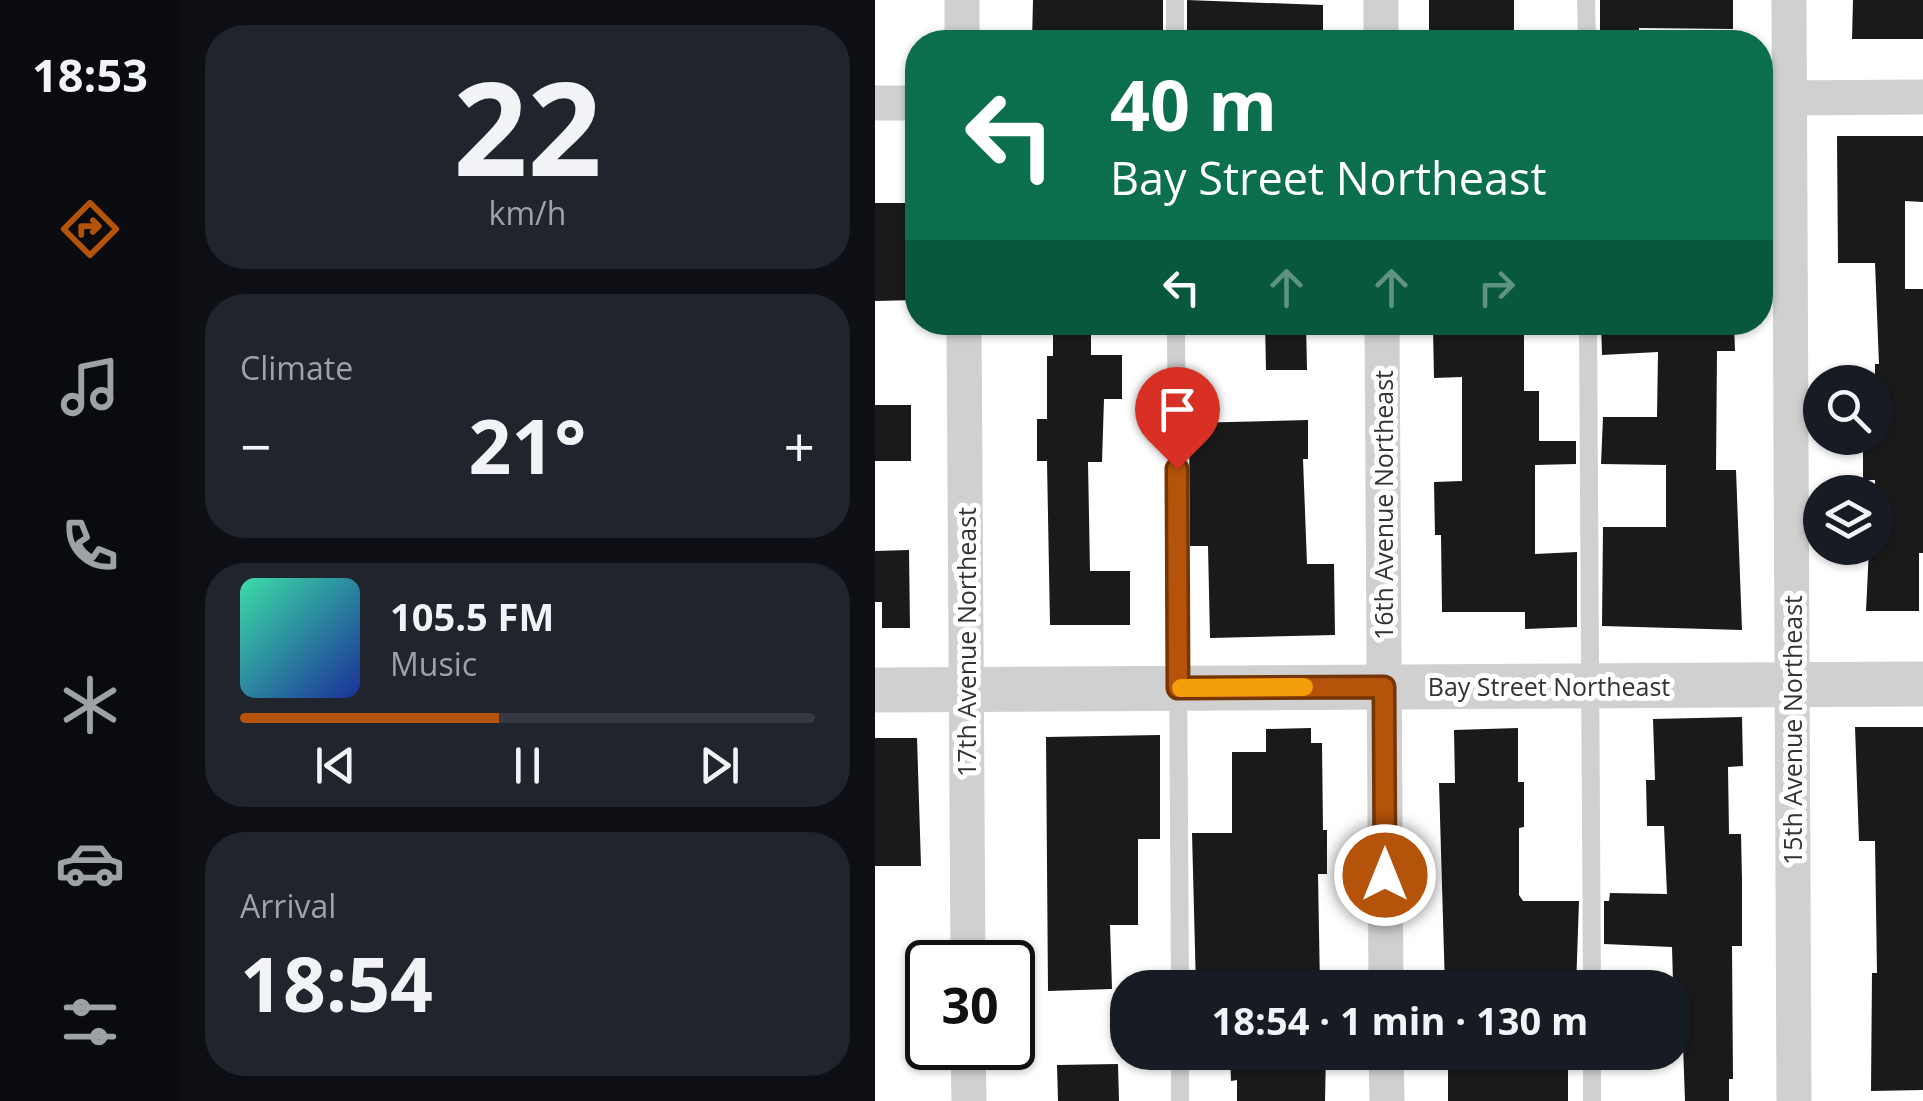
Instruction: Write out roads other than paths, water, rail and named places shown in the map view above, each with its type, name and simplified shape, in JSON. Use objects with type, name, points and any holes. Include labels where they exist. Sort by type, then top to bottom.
[{"type":"street","points":[[962,0],[963,30]]},
{"type":"street","points":[[1381,0],[1381,30]]},
{"type":"street","name":"15th Avenue Northeast","points":[[1789,0],[1775,98],[1792,685],[1795,1101]]},
{"type":"street","points":[[1775,98],[1923,98]]},
{"type":"street","points":[[875,103],[905,103]]},
{"type":"street","name":"17th Avenue Northeast","points":[[964,335],[968,940]]},
{"type":"street","name":"16th Avenue Northeast","points":[[1382,335],[1386,970]]},
{"type":"street","name":"Bay Street Northeast","points":[[875,690],[1923,684]]},
{"type":"street","points":[[968,1070],[969,1101]]},
{"type":"street","points":[[1386,1070],[1387,1101]]},
{"type":"lane","points":[[1175,0],[1175,30]]},
{"type":"lane","points":[[1586,0],[1587,30]]},
{"type":"lane","points":[[1176,335],[1180,970]]},
{"type":"lane","points":[[1588,335],[1591,970]]},
{"type":"lane","points":[[1180,1070],[1181,1101]]},
{"type":"lane","points":[[1592,1070],[1592,1101]]}]
